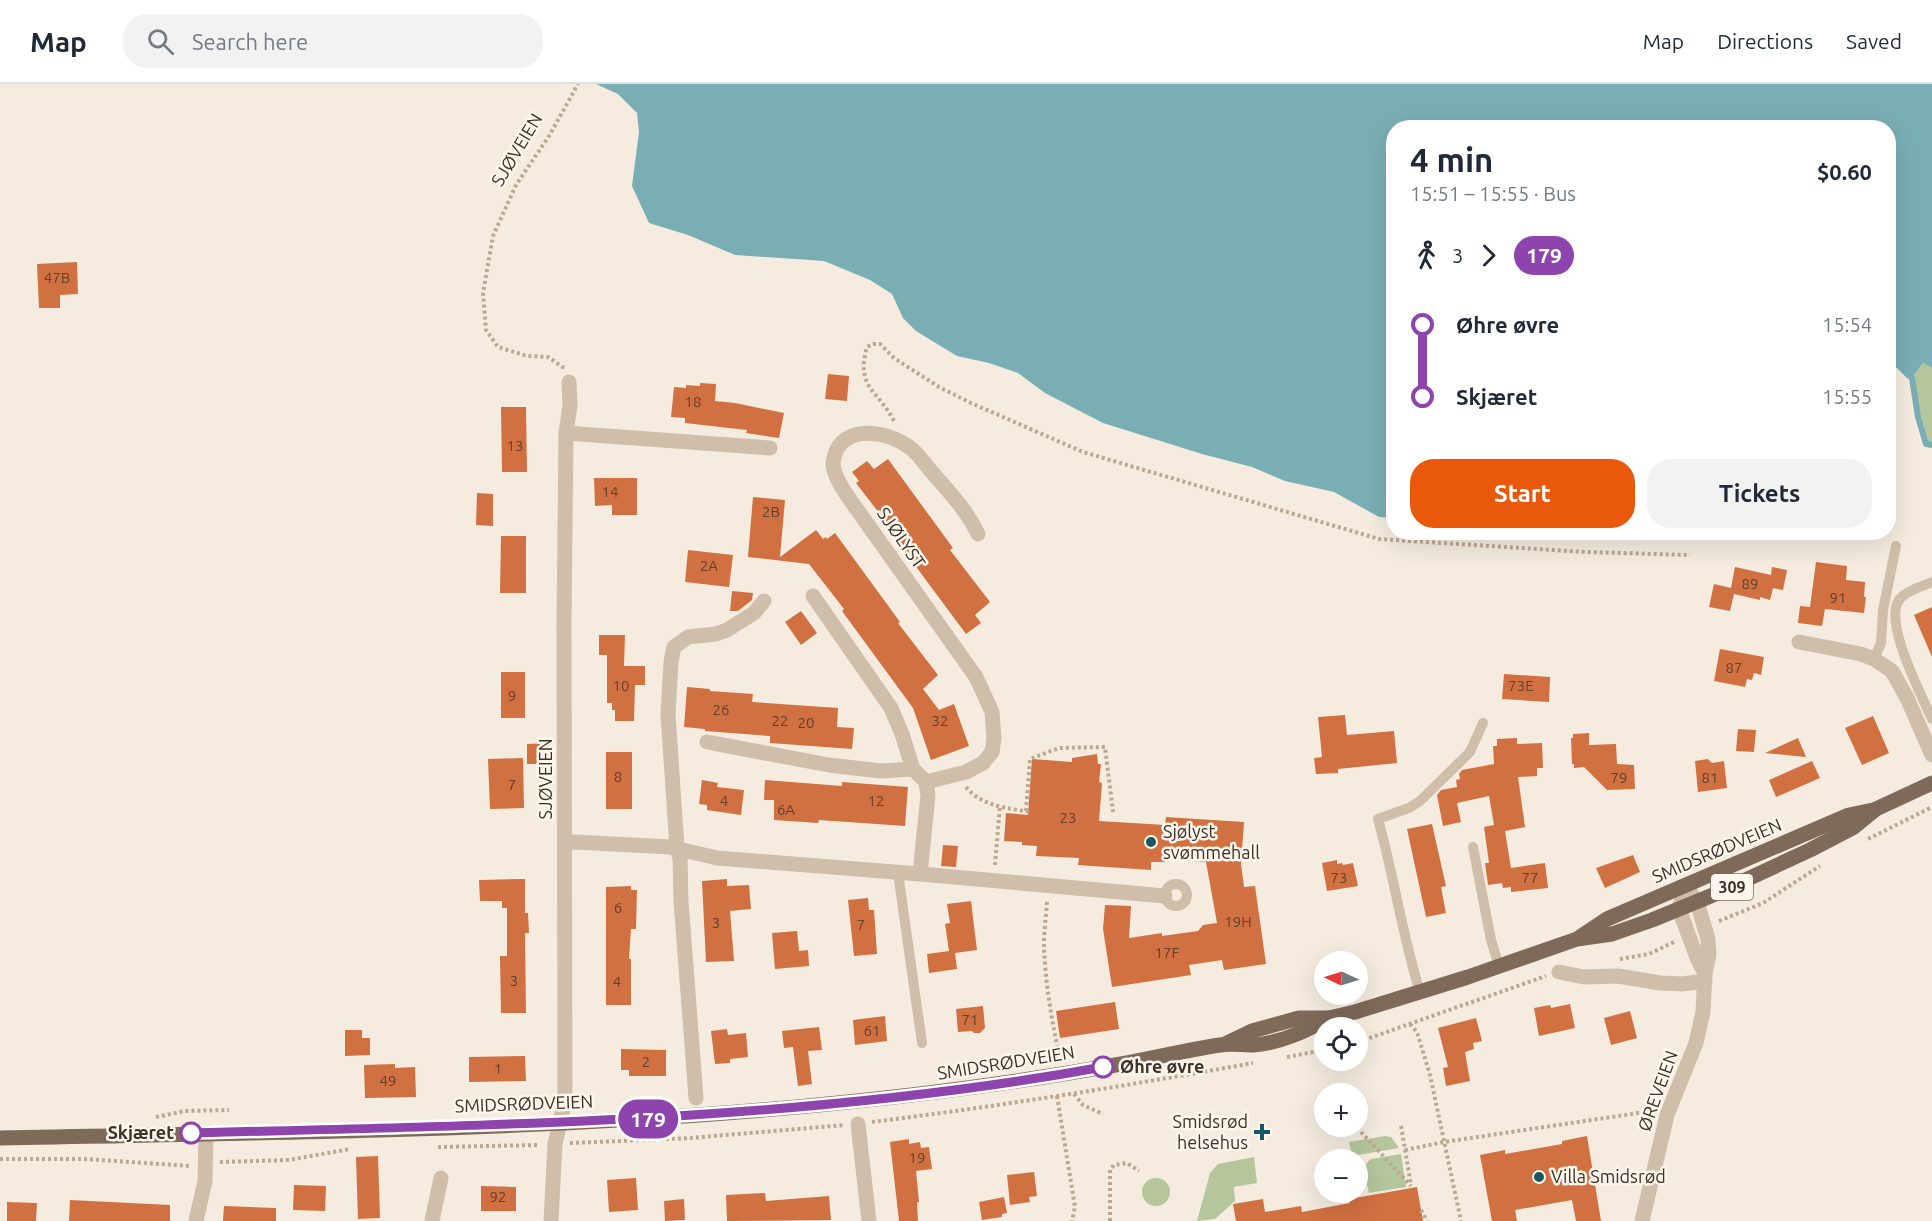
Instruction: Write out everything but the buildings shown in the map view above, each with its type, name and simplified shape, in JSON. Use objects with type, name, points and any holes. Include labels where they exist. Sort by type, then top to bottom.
[{"type":"main road","name":"SMIDSRØDVEIEN","points":[[1577,939],[1607,919],[1849,815],[1876,809],[1932,783]]},
{"type":"main road","name":"SMIDSRØDVEIEN","points":[[0,1138],[560,1123],[797,1108],[939,1093],[1063,1074],[1224,1044],[1256,1045],[1302,1034],[1329,1018],[1420,992],[1577,939],[1612,934],[1679,909],[1810,850],[1854,827],[1876,809]]},
{"type":"street","name":"SJØVEIEN","points":[[551,1221],[555,1144],[565,1101],[564,624],[566,433],[570,405],[569,382]]},
{"type":"street","points":[[566,433],[770,448]]},
{"type":"street","name":"SJØLYST","points":[[926,782],[966,772],[983,763],[992,752],[994,739],[992,712],[976,677],[840,483],[833,465],[834,455],[841,442],[858,433],[882,435],[911,447],[971,518],[978,534]]},
{"type":"street","points":[[813,596],[891,708],[913,769],[926,782],[928,795],[920,874]]},
{"type":"street","points":[[696,1098],[680,859],[676,848],[669,714],[671,662],[674,647],[688,637],[716,634],[727,630],[754,614],[764,601]]},
{"type":"street","points":[[1799,642],[1874,659],[1892,671],[1932,754]]},
{"type":"street","points":[[707,742],[829,765],[881,771],[913,769]]},
{"type":"street","points":[[566,843],[676,848],[717,858],[1165,896]]},
{"type":"street","points":[[1559,972],[1584,977],[1618,976],[1682,984],[1705,977],[1679,909],[1686,886]]},
{"type":"street","name":"ØREVEIEN","points":[[1642,1221],[1667,1115],[1701,1027],[1705,977],[1710,955],[1708,939],[1697,902],[1686,886]]},
{"type":"street","points":[[858,1124],[869,1221]]},
{"type":"street","points":[[196,1221],[206,1165],[206,1133]]},
{"type":"street","points":[[432,1221],[441,1178]]},
{"type":"lane","points":[[1874,659],[1881,643],[1884,610],[1896,546]]},
{"type":"lane","points":[[1932,582],[1899,600],[1896,610],[1900,647],[1932,719]]},
{"type":"lane","points":[[1420,992],[1410,963],[1389,860],[1378,819],[1409,808],[1420,801],[1470,752],[1483,723]]},
{"type":"lane","points":[[1473,847],[1491,940],[1499,966]]},
{"type":"lane","points":[[898,873],[922,1043]]},
{"type":"path","name":"SJØVEIEN","points":[[569,382],[564,367],[548,357],[527,356],[498,347],[486,330],[483,293],[493,236],[516,184],[549,136],[578,84]]},
{"type":"path","points":[[897,440],[896,426],[890,414],[870,389],[865,378],[864,355],[867,347],[873,344],[880,344],[894,358],[913,371],[971,404],[1083,452],[1386,539]]},
{"type":"path","points":[[1395,540],[1585,552],[1690,555]]},
{"type":"path","points":[[1026,811],[1030,759],[1059,748],[1105,747],[1113,812]]},
{"type":"path","points":[[956,775],[970,792],[992,804],[1032,812]]},
{"type":"path","points":[[994,881],[1000,806]]},
{"type":"path","points":[[1862,842],[1932,807]]},
{"type":"path","points":[[1716,922],[1756,906],[1822,865]]},
{"type":"path","points":[[1048,886],[1044,943],[1055,1035],[1063,1074]]},
{"type":"path","points":[[1616,959],[1649,954],[1679,939]]},
{"type":"path","points":[[1368,1039],[1559,972]]},
{"type":"path","points":[[1410,1024],[1417,1032],[1430,1075],[1461,1221]]},
{"type":"path","points":[[1074,1094],[1083,1105],[1103,1114]]},
{"type":"path","points":[[1057,1096],[1075,1207],[1072,1221]]},
{"type":"path","points":[[1405,1150],[1444,1142],[1645,1112],[1667,1115]]},
{"type":"path","points":[[1366,1137],[1411,1187],[1401,1126]]},
{"type":"path","points":[[0,1159],[84,1159],[200,1167],[206,1165]]},
{"type":"path","points":[[1110,1221],[1110,1170],[1114,1165],[1127,1163],[1139,1171]]},
{"type":"path","points":[[1421,1210],[1427,1221]]},
{"type":"green space","points":[[1923,363],[1932,368],[1932,445],[1926,444],[1918,417],[1912,378]]},
{"type":"green space","points":[[1385,1136],[1391,1137],[1399,1148],[1368,1153],[1368,1149],[1350,1149],[1349,1142]]},
{"type":"green space","points":[[1401,1154],[1406,1187],[1369,1193],[1368,1162],[1371,1159]]},
{"type":"green space","points":[[1254,1157],[1257,1183],[1234,1187],[1235,1201],[1215,1219],[1197,1221],[1210,1173],[1218,1164]]},
{"type":"green space","points":[[1156,1178],[1166,1182],[1170,1192],[1166,1202],[1156,1206],[1146,1202],[1142,1192],[1146,1182]]},
{"type":"water","points":[[596,84],[1932,84],[1932,368],[1923,363],[1912,378],[1908,379],[1896,368],[1896,120],[1386,120],[1386,518],[1379,517],[1334,492],[1285,481],[1252,467],[1103,423],[1045,393],[1018,373],[989,363],[957,356],[916,331],[903,318],[892,294],[870,280],[824,261],[735,255],[688,235],[649,223],[632,186],[639,132],[637,113],[618,94]]},
{"type":"waterway","points":[[1912,378],[1918,417],[1926,444],[1932,445]]},
{"type":"bus line","name":"179","points":[[191,1133],[560,1123],[680,1117],[797,1108],[939,1093],[1103,1067]]},
{"type":"place","name":"Sjølyst svømmehall","points":[[1151,842]]},
{"type":"place","name":"Øhre øvre","points":[[1103,1067]]},
{"type":"place","name":"Smidsrød helsehus","points":[[1262,1132]]},
{"type":"place","name":"Skjæret","points":[[191,1133]]},
{"type":"place","name":"Villa Smidsrød","points":[[1539,1177]]}]
